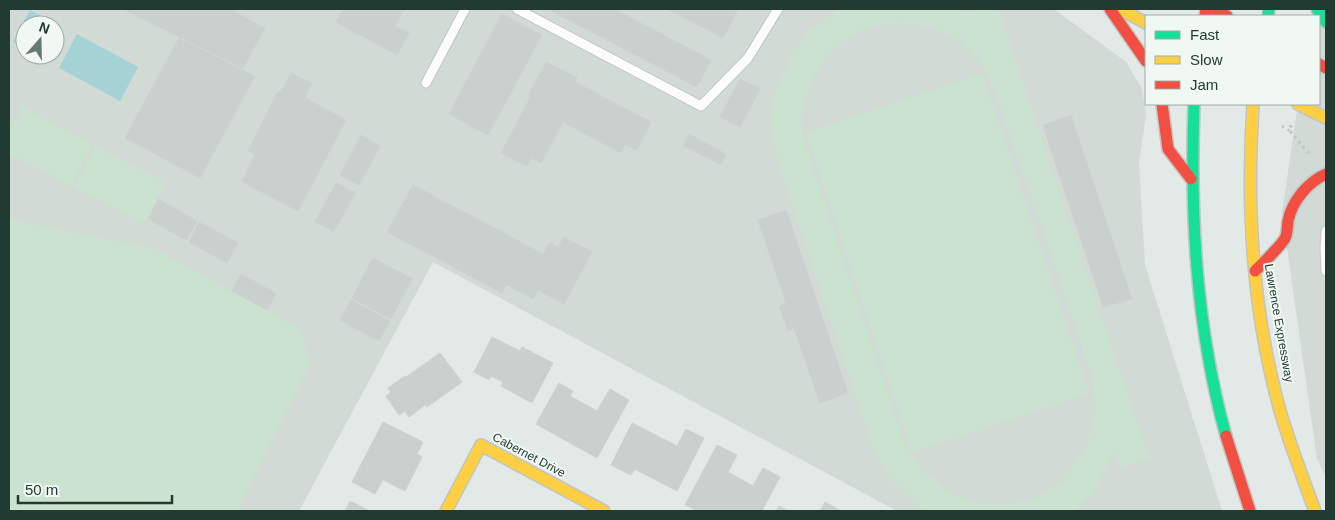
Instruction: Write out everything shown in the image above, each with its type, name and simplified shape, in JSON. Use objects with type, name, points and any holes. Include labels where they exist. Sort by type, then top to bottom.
[{"type":"main road","points":[[1110,9],[1145,60]]},
{"type":"main road","points":[[1120,9],[1145,22]]},
{"type":"main road","points":[[1213,9],[1225,15]]},
{"type":"main road","points":[[1317,9],[1326,22]]},
{"type":"main road","points":[[1162,105],[1168,149],[1191,179]]},
{"type":"main road","points":[[1194,105],[1191,179],[1197,291],[1205,350],[1215,400],[1235,472],[1250,511]]},
{"type":"main road","name":"Lawrence Expressway","points":[[1253,105],[1250,185],[1255,271],[1263,331],[1285,430],[1315,511]]},
{"type":"main road","points":[[1300,105],[1326,118]]},
{"type":"main road","points":[[1255,271],[1286,238],[1292,209],[1301,195],[1315,179],[1326,174]]},
{"type":"main road","name":"Cabernet Drive","points":[[446,511],[481,445],[604,511]]},
{"type":"lane","points":[[426,83],[465,9]]},
{"type":"lane","points":[[517,9],[701,106],[748,58],[778,9]]},
{"type":"lane","points":[[1326,230],[1326,271]]},
{"type":"path","points":[[1290,131],[1291,124]]},
{"type":"path","points":[[1282,126],[1290,131],[1312,158]]},
{"type":"shaded area","points":[[9,9],[1054,9],[1126,62],[1142,89],[1146,115],[1139,163],[1145,265],[1222,511],[897,511],[433,262],[299,511],[9,511]]},
{"type":"shaded area","points":[[1326,9],[1326,478],[1317,459],[1282,213],[1298,105],[1320,105],[1320,15]]},
{"type":"green space","points":[[839,9],[957,9],[969,15],[968,9],[998,9],[1149,458],[1120,468],[1114,451],[1094,492],[1074,511],[923,511],[890,479],[872,446],[779,164],[771,129],[773,99],[791,54],[810,30]],"holes":[[[899,23],[928,26],[958,40],[982,64],[995,90],[1093,381],[1096,413],[1086,448],[1062,480],[1039,497],[1010,505],[980,505],[948,492],[924,472],[906,447],[803,137],[802,114],[810,86],[825,60],[845,40],[872,27]]]},
{"type":"green space","points":[[982,73],[1089,394],[911,452],[805,133]]},
{"type":"green space","points":[[22,107],[93,144],[71,186],[9,153],[9,125],[12,127]]},
{"type":"green space","points":[[95,146],[166,183],[144,224],[74,187]]},
{"type":"green space","points":[[9,220],[155,249],[300,329],[310,364],[237,511],[9,511]]},
{"type":"water","points":[[30,10],[39,15],[27,15]]},
{"type":"water","points":[[77,34],[138,67],[120,101],[59,68],[61,65],[65,65],[65,57]]},
{"type":"building","points":[[123,9],[229,9],[265,28],[243,68]]},
{"type":"building","points":[[343,9],[404,9],[395,26],[409,33],[397,55],[336,22]]},
{"type":"building","points":[[548,9],[567,9],[563,17]]},
{"type":"building","points":[[568,9],[614,9],[644,25],[630,52],[563,17]]},
{"type":"building","points":[[667,9],[732,9],[737,12],[723,38]]},
{"type":"building","points":[[502,14],[542,35],[488,135],[449,114]]},
{"type":"building","points":[[645,25],[711,60],[697,87],[630,52]]},
{"type":"building","points":[[179,38],[255,76],[200,178],[125,138]]},
{"type":"building","points":[[546,62],[577,78],[575,82],[651,122],[637,150],[625,145],[621,153],[563,122],[541,163],[531,158],[527,166],[501,153],[531,96],[529,94]]},
{"type":"building","points":[[291,73],[312,83],[305,98],[346,120],[298,211],[242,182],[255,154],[248,151],[278,91],[281,92]]},
{"type":"building","points":[[740,79],[760,89],[740,127],[720,117]]},
{"type":"building","points":[[1071,115],[1132,299],[1103,307],[1043,125]]},
{"type":"building","points":[[689,134],[726,154],[721,165],[683,146]]},
{"type":"building","points":[[361,135],[380,146],[359,185],[340,175]]},
{"type":"building","points":[[336,183],[355,193],[334,232],[315,222]]},
{"type":"building","points":[[413,185],[543,254],[550,242],[558,247],[564,237],[592,252],[564,304],[538,290],[533,299],[507,285],[502,293],[387,232]]},
{"type":"building","points":[[158,199],[197,221],[186,240],[148,219]]},
{"type":"building","points":[[786,210],[848,393],[820,403],[794,328],[788,330],[779,306],[786,303],[758,220]]},
{"type":"building","points":[[199,222],[238,243],[227,263],[189,242]]},
{"type":"building","points":[[373,258],[412,279],[391,319],[352,298]]},
{"type":"building","points":[[241,274],[276,293],[267,310],[232,291]]},
{"type":"building","points":[[351,300],[390,321],[379,341],[340,320]]},
{"type":"building","points":[[492,337],[520,351],[522,347],[553,363],[532,403],[501,386],[503,382],[491,376],[489,380],[474,372]]},
{"type":"building","points":[[440,353],[462,382],[427,407],[425,405],[409,417],[405,411],[399,415],[386,396],[391,392],[388,388]]},
{"type":"building","points":[[559,383],[573,391],[570,396],[597,411],[610,389],[629,400],[597,458],[536,424]]},
{"type":"building","points":[[383,422],[423,442],[417,454],[422,457],[405,491],[383,480],[375,494],[352,482]]},
{"type":"building","points":[[632,423],[677,446],[686,429],[704,438],[677,491],[635,469],[631,475],[611,465]]},
{"type":"building","points":[[717,445],[737,455],[728,472],[753,486],[763,468],[780,477],[762,511],[698,511],[685,505]]},
{"type":"building","points":[[350,501],[370,511],[345,511]]},
{"type":"building","points":[[825,502],[841,511],[820,511]]},
{"type":"building","points":[[779,506],[789,511],[776,511]]},
{"type":"traffic: fast","points":[[1268,15],[1269,9]]},
{"type":"traffic: fast","points":[[1317,9],[1326,22]]},
{"type":"traffic: fast","points":[[1194,105],[1193,188],[1197,271],[1208,354],[1226,436]]},
{"type":"traffic: slow","points":[[1120,9],[1145,22]]},
{"type":"traffic: slow","points":[[1253,105],[1250,182],[1251,221],[1263,337],[1281,414],[1315,511]]},
{"type":"traffic: slow","points":[[1300,105],[1326,118]]},
{"type":"traffic: slow","points":[[446,511],[481,445],[604,511]]},
{"type":"traffic: jam","points":[[1110,9],[1145,60]]},
{"type":"traffic: jam","points":[[1205,15],[1206,9]]},
{"type":"traffic: jam","points":[[1213,9],[1225,15]]},
{"type":"traffic: jam","points":[[1320,65],[1326,68]]},
{"type":"traffic: jam","points":[[1162,105],[1168,149],[1191,179]]},
{"type":"traffic: jam","points":[[1255,271],[1285,238],[1290,214],[1297,199],[1307,187],[1326,174]]},
{"type":"traffic: jam","points":[[1226,436],[1250,511]]}]
